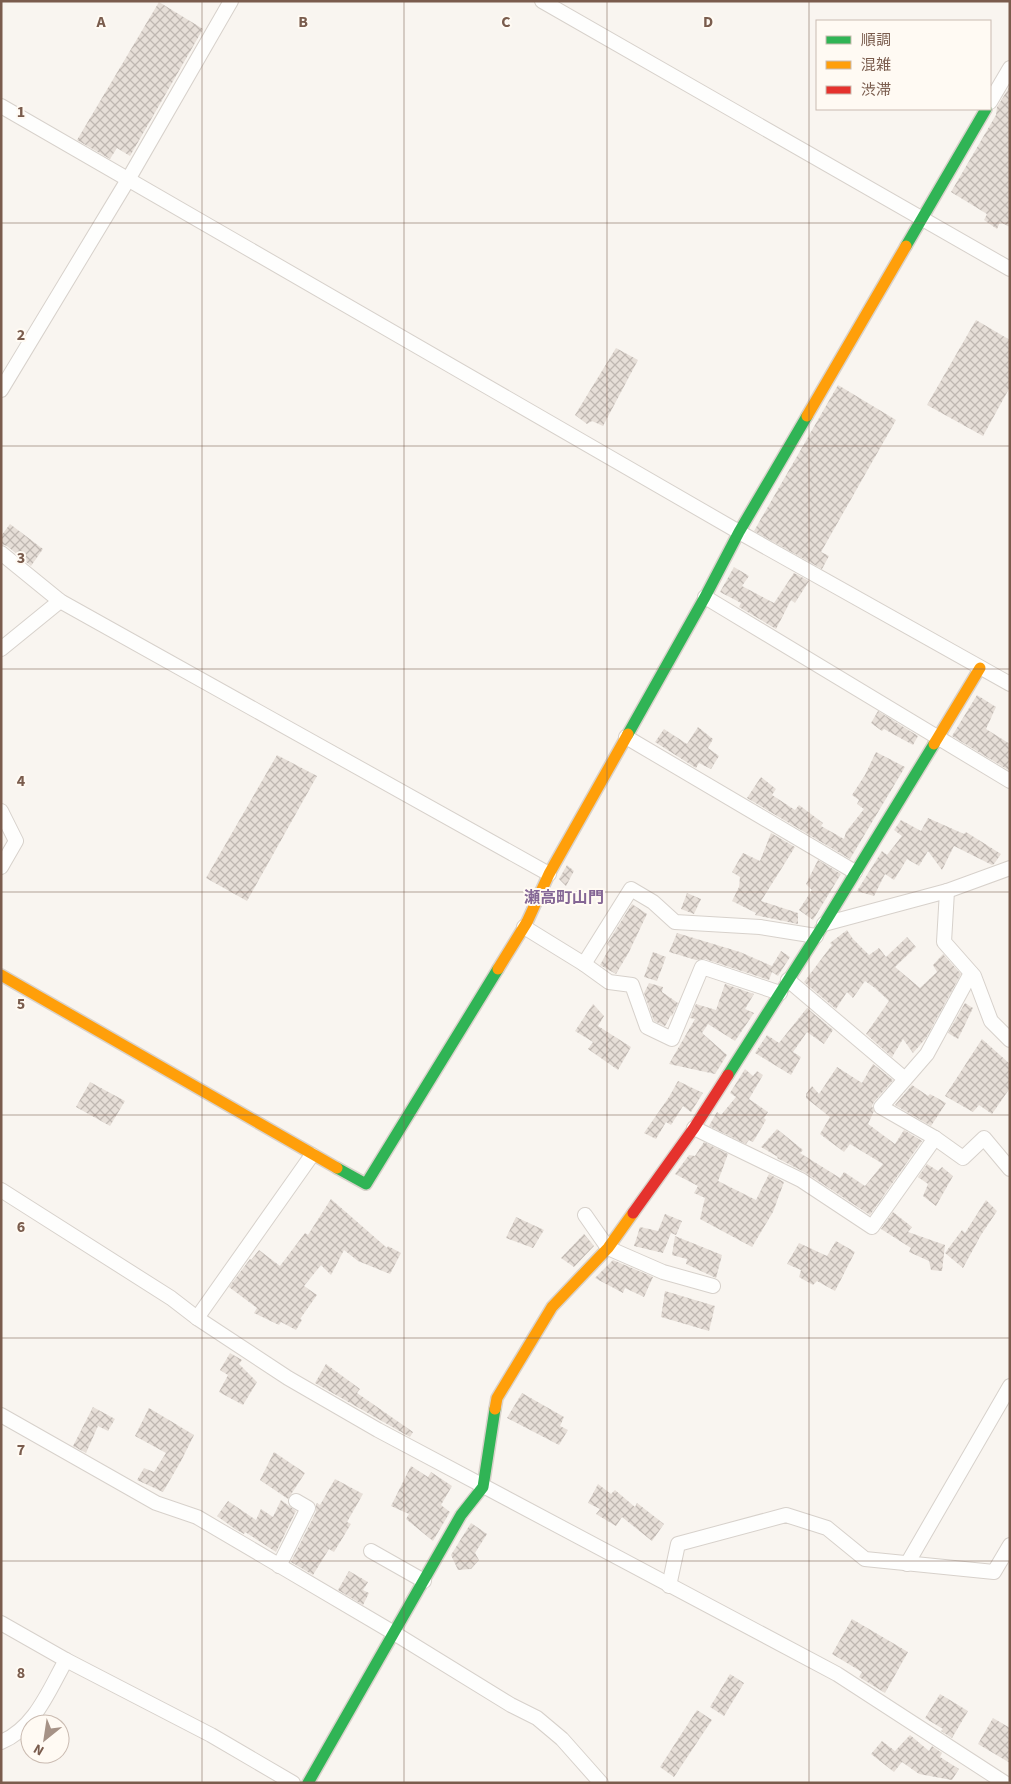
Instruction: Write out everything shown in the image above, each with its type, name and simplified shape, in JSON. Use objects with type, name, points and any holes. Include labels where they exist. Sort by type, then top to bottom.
[{"type":"street","points":[[1,390],[129,178],[231,1]]},
{"type":"street","points":[[542,1],[1010,269]]},
{"type":"street","points":[[991,100],[1010,68]]},
{"type":"street","points":[[1,106],[129,178],[738,532],[1010,684]]},
{"type":"street","points":[[1,975],[312,1155],[366,1184],[524,927],[549,874],[705,597],[738,532],[985,110]]},
{"type":"street","points":[[1,553],[60,600],[549,874]]},
{"type":"street","points":[[705,597],[1010,781]]},
{"type":"street","points":[[1,649],[60,600]]},
{"type":"street","points":[[308,1783],[462,1515],[483,1486],[497,1398],[552,1307],[608,1248],[694,1128],[820,930],[980,668]]},
{"type":"street","points":[[626,737],[855,872]]},
{"type":"street","points":[[1,811],[16,841],[1,868]]},
{"type":"street","points":[[584,964],[631,889],[653,902],[675,922],[820,930],[947,891],[1010,868]]},
{"type":"street","points":[[947,891],[944,942],[974,976],[991,1021],[1010,1040]]},
{"type":"street","points":[[524,927],[584,964],[609,982],[632,985],[647,1026],[672,1040],[702,968],[780,993]]},
{"type":"street","points":[[971,973],[927,1054],[880,1107],[935,1138],[963,1158],[984,1138],[1010,1169]]},
{"type":"street","points":[[788,980],[905,1079]]},
{"type":"street","points":[[694,1128],[801,1180],[872,1227],[935,1138]]},
{"type":"street","points":[[197,1318],[312,1155]]},
{"type":"street","points":[[1,1190],[172,1298],[197,1318],[288,1378],[378,1430],[837,1674],[1005,1783]]},
{"type":"street","points":[[585,1215],[608,1248],[663,1272],[713,1286]]},
{"type":"street","points":[[907,1564],[1010,1386]]},
{"type":"street","points":[[1,1415],[156,1503],[197,1517],[394,1633],[511,1705],[537,1718],[562,1739],[601,1783]]},
{"type":"street","points":[[280,1566],[308,1508],[296,1501]]},
{"type":"street","points":[[669,1586],[678,1544],[786,1515],[827,1528],[865,1559],[994,1572],[1010,1545]]},
{"type":"street","points":[[371,1551],[424,1581]]},
{"type":"street","points":[[1,1623],[66,1660],[211,1735],[293,1783]]},
{"type":"street","points":[[1,1742],[13,1737],[30,1721],[66,1660]]},
{"type":"building","points":[[159,2],[203,29],[130,156],[117,148],[110,159],[77,140]]},
{"type":"building","points":[[1010,86],[1010,227],[1000,222],[997,229],[984,220],[987,214],[951,192],[996,115],[997,107]]},
{"type":"building","points":[[976,320],[1010,340],[1010,387],[983,436],[927,405]]},
{"type":"building","points":[[616,348],[638,360],[603,426],[592,421],[587,424],[575,415]]},
{"type":"building","points":[[838,385],[896,420],[821,552],[829,556],[822,569],[754,531]]},
{"type":"building","points":[[10,524],[43,549],[31,566],[7,546],[1,544],[1,536]]},
{"type":"building","points":[[734,567],[749,576],[742,586],[774,603],[794,573],[809,581],[795,603],[791,600],[776,629],[739,607],[741,603],[720,592]]},
{"type":"building","points":[[977,695],[996,707],[986,729],[1010,744],[1010,771],[952,736]]},
{"type":"building","points":[[878,711],[918,736],[913,745],[884,729],[882,731],[871,723]]},
{"type":"building","points":[[698,727],[713,739],[708,748],[719,756],[711,769],[699,763],[696,768],[655,742],[664,729],[687,744]]},
{"type":"building","points":[[876,752],[905,767],[850,859],[747,798],[761,777],[776,789],[772,795],[795,810],[799,805],[823,823],[821,826],[844,839],[846,832],[864,809],[857,804],[859,800],[852,795],[865,775]]},
{"type":"building","points":[[277,755],[317,776],[247,901],[206,878]]},
{"type":"building","points":[[928,818],[964,834],[966,832],[1001,854],[992,865],[954,846],[942,870],[928,851],[919,866],[907,859],[894,880],[885,874],[874,896],[857,891],[882,851],[887,855],[902,836],[894,830],[901,820],[921,831]]},
{"type":"building","points":[[771,833],[795,847],[761,901],[798,913],[798,924],[755,915],[756,913],[732,901],[739,887],[740,877],[732,872],[743,853],[760,861]]},
{"type":"building","points":[[818,860],[841,874],[813,920],[799,910],[812,890],[806,884]]},
{"type":"building","points":[[567,865],[574,871],[566,886],[559,879]]},
{"type":"building","points":[[687,893],[701,899],[694,914],[681,909]]},
{"type":"building","points":[[632,904],[647,914],[616,974],[600,965],[610,947],[607,944]]},
{"type":"building","points":[[847,930],[869,955],[879,948],[886,957],[907,937],[916,947],[895,967],[920,988],[937,972],[933,965],[943,954],[961,974],[926,1038],[913,1053],[903,1039],[892,1057],[866,1034],[889,1001],[865,981],[853,998],[847,992],[836,1009],[804,982],[832,945],[830,943]]},
{"type":"building","points":[[677,933],[740,952],[772,966],[781,951],[790,957],[778,976],[772,972],[769,980],[705,959],[696,960],[669,952]]},
{"type":"building","points":[[653,952],[666,957],[657,981],[644,977]]},
{"type":"building","points":[[649,983],[663,987],[662,992],[678,1003],[665,1026],[654,1021],[644,993]]},
{"type":"building","points":[[725,984],[754,994],[745,1009],[754,1013],[735,1041],[708,1024],[702,1033],[727,1055],[715,1074],[669,1064],[695,1019],[690,1018],[696,1004],[716,1010]]},
{"type":"building","points":[[965,1003],[973,1008],[958,1039],[948,1033]]},
{"type":"building","points":[[593,1004],[604,1016],[598,1026],[631,1047],[618,1070],[588,1049],[593,1042],[575,1031]]},
{"type":"building","points":[[807,1008],[833,1030],[824,1044],[807,1032],[793,1052],[801,1057],[791,1075],[755,1053],[767,1035],[779,1043]]},
{"type":"building","points":[[982,1039],[1010,1064],[1010,1088],[992,1114],[979,1105],[973,1112],[945,1096]]},
{"type":"building","points":[[873,1064],[893,1080],[874,1102],[872,1106],[874,1111],[868,1124],[895,1144],[904,1130],[922,1141],[870,1215],[806,1173],[777,1158],[761,1147],[777,1129],[803,1150],[800,1153],[840,1178],[844,1172],[865,1186],[883,1164],[850,1144],[844,1152],[820,1134],[830,1117],[806,1098],[806,1094],[812,1086],[819,1094],[837,1067],[862,1083]]},
{"type":"building","points":[[745,1069],[753,1076],[757,1071],[763,1075],[749,1099],[768,1112],[764,1118],[766,1120],[753,1142],[749,1140],[746,1144],[709,1126],[717,1112],[721,1115],[736,1097],[730,1093]]},
{"type":"building","points":[[678,1081],[703,1093],[691,1112],[683,1106],[671,1125],[666,1122],[656,1139],[644,1133],[669,1097]]},
{"type":"building","points":[[90,1082],[125,1101],[110,1126],[76,1107]]},
{"type":"building","points":[[912,1085],[928,1096],[930,1094],[946,1103],[931,1126],[895,1105]]},
{"type":"building","points":[[704,1142],[728,1154],[718,1181],[756,1200],[769,1174],[784,1182],[773,1212],[752,1247],[700,1219],[705,1198],[694,1193],[698,1186],[675,1174],[689,1155],[695,1156]]},
{"type":"building","points":[[927,1164],[938,1171],[942,1167],[953,1176],[936,1206],[923,1196],[928,1184],[918,1177]]},
{"type":"building","points":[[331,1199],[387,1248],[388,1246],[401,1253],[390,1274],[358,1261],[344,1250],[331,1275],[321,1265],[304,1286],[317,1295],[300,1319],[302,1320],[296,1330],[281,1322],[279,1325],[254,1313],[257,1308],[229,1287],[259,1250],[280,1266],[305,1233],[308,1235]]},
{"type":"building","points":[[986,1200],[997,1211],[963,1268],[945,1253],[962,1230],[965,1233]]},
{"type":"building","points":[[893,1212],[912,1227],[908,1232],[945,1245],[942,1271],[931,1270],[929,1261],[909,1252],[911,1248],[881,1229]]},
{"type":"building","points":[[665,1214],[682,1221],[676,1235],[671,1233],[663,1253],[634,1246],[640,1227],[658,1231]]},
{"type":"building","points":[[516,1217],[544,1230],[533,1248],[506,1238]]},
{"type":"building","points":[[584,1234],[594,1246],[574,1267],[561,1258]]},
{"type":"building","points":[[675,1236],[722,1255],[716,1278],[686,1264],[687,1259],[672,1255]]},
{"type":"building","points":[[836,1241],[855,1252],[835,1291],[817,1281],[813,1285],[799,1277],[801,1270],[787,1264],[799,1243],[827,1256]]},
{"type":"building","points":[[613,1260],[653,1277],[644,1297],[625,1288],[623,1293],[595,1278]]},
{"type":"building","points":[[665,1291],[715,1306],[709,1331],[661,1317]]},
{"type":"building","points":[[230,1353],[242,1360],[239,1364],[257,1382],[243,1405],[219,1392],[228,1375],[220,1370]]},
{"type":"building","points":[[326,1364],[360,1389],[357,1393],[413,1432],[410,1437],[315,1383]]},
{"type":"building","points":[[522,1393],[564,1417],[560,1426],[568,1430],[559,1445],[507,1418]]},
{"type":"building","points":[[93,1407],[115,1419],[108,1431],[98,1426],[86,1453],[73,1446]]},
{"type":"building","points":[[149,1408],[194,1435],[163,1492],[137,1480],[144,1468],[154,1472],[166,1453],[135,1436]]},
{"type":"building","points":[[274,1452],[305,1473],[288,1499],[260,1480]]},
{"type":"building","points":[[411,1466],[428,1477],[431,1472],[452,1486],[441,1505],[450,1512],[433,1541],[406,1519],[409,1514],[391,1506]]},
{"type":"building","points":[[335,1479],[363,1494],[347,1522],[351,1524],[334,1552],[329,1549],[313,1575],[291,1562],[316,1512],[317,1503],[320,1505]]},
{"type":"building","points":[[598,1484],[611,1494],[615,1490],[635,1507],[637,1503],[664,1524],[652,1541],[622,1517],[616,1526],[596,1514],[600,1509],[588,1503]]},
{"type":"building","points":[[281,1500],[296,1511],[276,1552],[245,1532],[244,1534],[235,1529],[217,1516],[228,1501],[256,1520],[261,1509],[273,1517]]},
{"type":"building","points":[[471,1523],[487,1534],[475,1553],[479,1560],[471,1569],[458,1570],[451,1555]]},
{"type":"building","points":[[349,1571],[368,1582],[363,1590],[369,1593],[363,1605],[338,1590]]},
{"type":"building","points":[[852,1619],[908,1652],[885,1693],[859,1677],[862,1672],[832,1654]]},
{"type":"building","points":[[730,1674],[744,1683],[724,1716],[710,1707]]},
{"type":"building","points":[[940,1694],[968,1711],[952,1738],[941,1731],[943,1729],[925,1718]]},
{"type":"building","points":[[697,1710],[712,1720],[674,1777],[660,1767]]},
{"type":"building","points":[[993,1718],[1010,1728],[1010,1763],[978,1744]]},
{"type":"building","points":[[910,1735],[929,1751],[932,1746],[942,1753],[940,1757],[959,1769],[952,1780],[919,1774],[902,1762],[894,1772],[871,1754],[882,1741],[895,1751]]},
{"type":"traffic: fast","points":[[906,246],[985,110]]},
{"type":"traffic: fast","points":[[628,734],[705,597],[739,532],[807,416]]},
{"type":"traffic: fast","points":[[728,1075],[824,924],[934,744]]},
{"type":"traffic: fast","points":[[337,1168],[366,1184],[498,969]]},
{"type":"traffic: fast","points":[[308,1783],[461,1515],[483,1487],[495,1409]]},
{"type":"traffic: slow","points":[[807,416],[906,246]]},
{"type":"traffic: slow","points":[[934,744],[980,668]]},
{"type":"traffic: slow","points":[[498,969],[527,922],[549,874],[628,734]]},
{"type":"traffic: slow","points":[[1,975],[337,1168]]},
{"type":"traffic: slow","points":[[495,1409],[497,1398],[552,1307],[608,1248],[633,1213]]},
{"type":"traffic: jam","points":[[633,1213],[694,1128],[728,1075]]},
{"type":"district","name":"瀬高町山門","points":[[564,897]]}]
